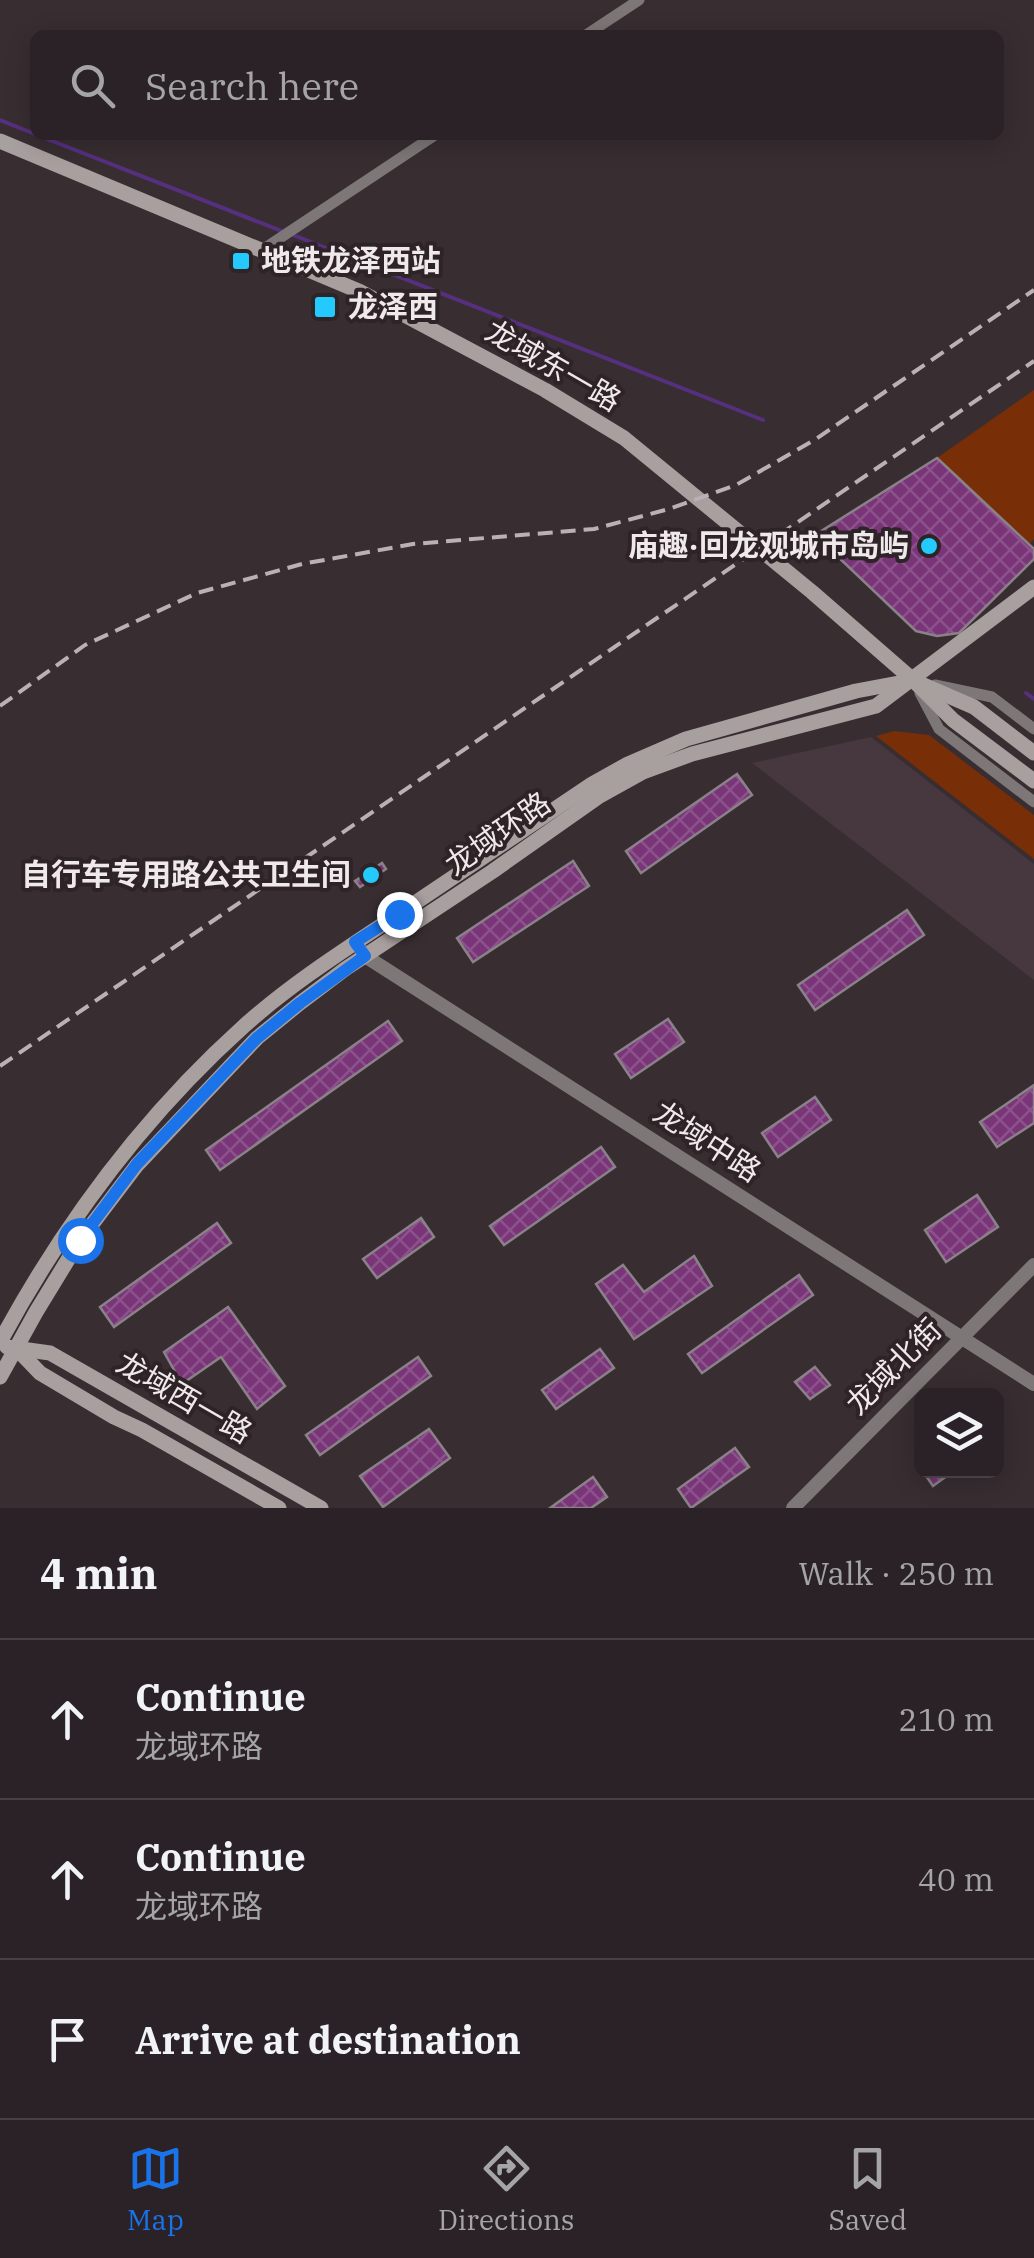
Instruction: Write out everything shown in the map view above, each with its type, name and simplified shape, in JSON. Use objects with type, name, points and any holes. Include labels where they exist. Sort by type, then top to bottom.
[{"type":"main road","name":"龙域东一路","points":[[0,141],[361,292],[545,390],[624,438],[798,580],[953,720],[1034,781]]},
{"type":"main road","name":"龙域环路","points":[[5,1345],[137,1164],[257,1038],[300,1003],[598,797],[644,772],[692,754],[876,706],[1034,587]]},
{"type":"main road","name":"龙域东一路","points":[[913,680],[974,707],[1034,752]]},
{"type":"main road","name":"龙域环路","points":[[0,1377],[5,1345],[28,1290],[113,1166],[153,1117],[245,1026],[336,954],[626,765],[686,739],[856,691],[913,680]]},
{"type":"main road","name":"龙域西一路","points":[[5,1345],[40,1373],[279,1508]]},
{"type":"main road","name":"龙域西一路","points":[[5,1345],[50,1353],[321,1508]]},
{"type":"street","points":[[593,30],[638,0]]},
{"type":"street","points":[[262,250],[428,140]]},
{"type":"street","points":[[913,680],[992,697],[1034,729]]},
{"type":"street","points":[[913,680],[939,729],[1034,802]]},
{"type":"street","name":"龙域中路","points":[[355,942],[365,956],[1034,1384]]},
{"type":"street","name":"龙域北街","points":[[793,1508],[1034,1264]]},
{"type":"shaded area","points":[[1034,390],[1034,539],[1029,544],[937,458]]},
{"type":"shaded area","points":[[894,731],[929,735],[1034,815],[1034,859],[876,736]]},
{"type":"shaded area","points":[[871,737],[1034,864],[1034,980],[752,763]]},
{"type":"building","name":"庙趣·回龙观城市岛屿","points":[[937,458],[1034,549],[1034,559],[959,633],[937,636],[916,631],[815,535]]},
{"type":"building","points":[[737,774],[752,795],[641,873],[626,851]]},
{"type":"building","points":[[573,861],[589,886],[473,962],[457,938]]},
{"type":"building","name":"自行车专用路公共卫生间","points":[[382,863],[386,869],[360,887],[355,881]]},
{"type":"building","points":[[907,910],[924,935],[815,1010],[798,985]]},
{"type":"building","points":[[668,1019],[684,1042],[631,1078],[615,1054]]},
{"type":"building","points":[[388,1021],[402,1041],[220,1170],[206,1150]]},
{"type":"building","points":[[1034,1085],[1034,1123],[997,1147],[980,1122]]},
{"type":"building","points":[[815,1097],[831,1120],[778,1157],[762,1133]]},
{"type":"building","points":[[601,1147],[615,1167],[504,1245],[490,1226]]},
{"type":"building","points":[[977,1195],[998,1227],[946,1262],[925,1230]]},
{"type":"building","points":[[421,1218],[434,1237],[377,1278],[363,1259]]},
{"type":"building","points":[[217,1223],[231,1243],[114,1327],[100,1307]]},
{"type":"building","points":[[694,1256],[712,1286],[634,1339],[596,1284],[623,1265],[644,1292]]},
{"type":"building","points":[[799,1275],[813,1295],[702,1373],[688,1354]]},
{"type":"building","points":[[228,1307],[285,1386],[257,1409],[221,1357],[182,1384],[164,1352]]},
{"type":"building","points":[[600,1349],[614,1368],[556,1409],[542,1390]]},
{"type":"building","points":[[418,1357],[431,1376],[320,1455],[306,1435]]},
{"type":"building","points":[[815,1367],[830,1385],[810,1399],[795,1382]]},
{"type":"building","points":[[429,1429],[450,1458],[383,1507],[360,1476]]},
{"type":"building","points":[[735,1448],[749,1467],[691,1508],[678,1489]]},
{"type":"building","points":[[593,1477],[607,1497],[591,1508],[550,1508]]},
{"type":"building","points":[[928,1478],[944,1478],[933,1486]]},
{"type":"waterway","points":[[0,120],[30,132]]},
{"type":"waterway","points":[[50,140],[284,232]]},
{"type":"waterway","points":[[293,235],[763,420]]},
{"type":"waterway","points":[[1026,693],[1034,699]]},
{"type":"railway","points":[[0,706],[85,645],[197,593],[302,564],[413,544],[594,529],[669,509],[736,485],[816,439],[1034,290]]},
{"type":"railway","points":[[0,1066],[1034,361]]},
{"type":"place","name":"地铁龙泽西站","points":[[241,261]]},
{"type":"place","name":"龙泽西","points":[[325,307]]},
{"type":"place","name":"庙趣·回龙观城市岛屿","points":[[929,546]]},
{"type":"place","name":"自行车专用路公共卫生间","points":[[371,875]]},
{"type":"route","points":[[80,1240],[137,1164],[208,1088],[257,1038],[365,956],[355,942],[399,914]]}]
